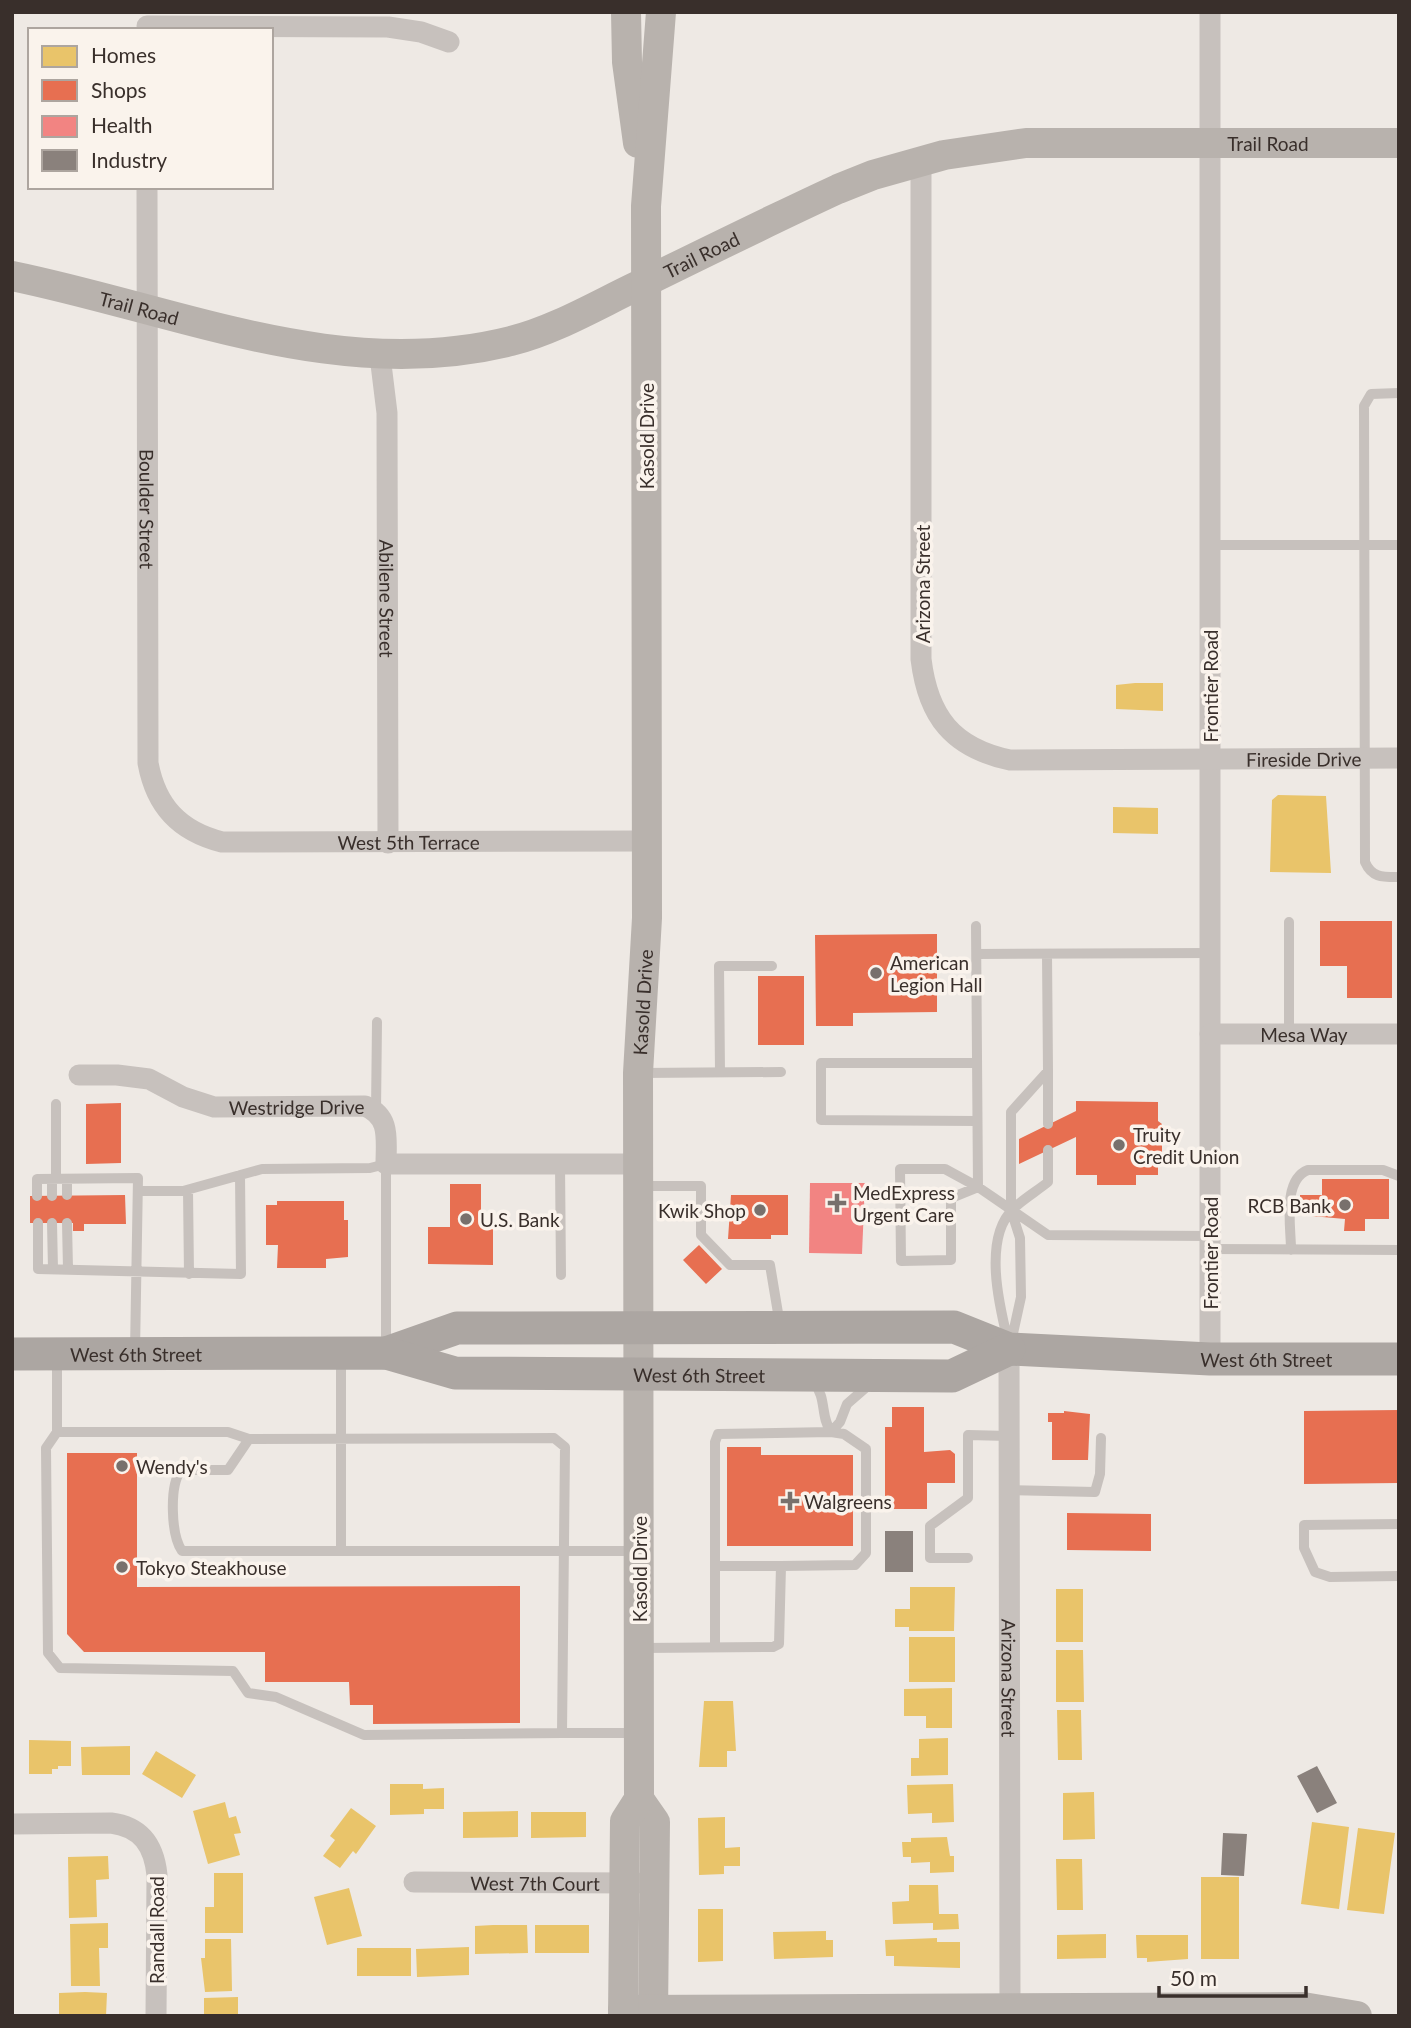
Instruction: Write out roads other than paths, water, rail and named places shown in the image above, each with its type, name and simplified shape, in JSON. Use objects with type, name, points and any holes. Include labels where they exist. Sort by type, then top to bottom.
[{"type":"main road","name":"Kasold Drive","points":[[626,12],[627,62],[646,206]]},
{"type":"main road","name":"Kasold Drive","points":[[623,2013],[625,1821],[639,1799],[638,1073],[647,918],[646,206],[661,12]]},
{"type":"main road","name":"Trail Road","points":[[12,276],[323,351],[380,356],[463,351],[514,341],[568,320],[838,189],[921,161],[982,148],[1026,144],[1399,144]]},
{"type":"main road","name":"West 6th Street","points":[[386,1353],[457,1328],[954,1327],[1009,1349],[1210,1359],[1399,1359]]},
{"type":"main road","name":"West 6th Street","points":[[12,1354],[386,1353],[455,1373],[952,1376],[1009,1349]]},
{"type":"main road","name":"Kasold Drive","points":[[639,1799],[655,1822],[653,2013]]},
{"type":"main road","points":[[623,2013],[1303,2007],[1357,2016]]},
{"type":"street","name":"Frontier Road","points":[[1210,12],[1210,1359]]},
{"type":"street","points":[[147,23],[388,27],[421,32],[449,42]]},
{"type":"street","name":"Arizona Street","points":[[921,161],[922,659],[932,705],[945,727],[960,740],[974,749],[1010,760],[1210,759]]},
{"type":"street","name":"Boulder Street","points":[[147,189],[148,763],[160,802],[177,822]]},
{"type":"street","name":"Abilene Street","points":[[380,356],[387,413],[388,843]]},
{"type":"street","name":"Fireside Drive","points":[[1210,759],[1399,758]]},
{"type":"street","name":"West 5th Terrace","points":[[177,822],[201,837],[222,842],[647,841]]},
{"type":"street","name":"Mesa Way","points":[[1210,1034],[1399,1034]]},
{"type":"street","name":"Westridge Drive","points":[[79,1075],[117,1074],[149,1079],[183,1097],[214,1107],[365,1106],[376,1111],[386,1126],[386,1164]]},
{"type":"street","points":[[386,1164],[560,1164],[639,1175]]},
{"type":"street","name":"Arizona Street","points":[[1009,1349],[1010,2008]]},
{"type":"street","name":"Randall Road","points":[[12,1824],[111,1823],[137,1832],[150,1845],[156,1875],[156,2016]]},
{"type":"street","name":"West 7th Court","points":[[414,1882],[654,1883]]},
{"type":"lane","points":[[1399,393],[1371,394],[1364,406],[1365,862],[1369,871],[1377,876],[1399,877]]},
{"type":"lane","points":[[1210,545],[1399,545]]},
{"type":"lane","points":[[1289,922],[1289,1034]]},
{"type":"lane","points":[[976,926],[978,1187]]},
{"type":"lane","points":[[977,954],[1210,953]]},
{"type":"lane","points":[[1047,954],[1048,1124]]},
{"type":"lane","points":[[720,1072],[719,966],[772,966]]},
{"type":"lane","points":[[376,1111],[377,1022]]},
{"type":"lane","points":[[977,1063],[821,1063],[821,1120],[977,1121]]},
{"type":"lane","points":[[1009,1349],[1020,1297],[1020,1238],[1011,1210],[1011,1112],[1048,1071]]},
{"type":"lane","points":[[638,1073],[782,1072]]},
{"type":"lane","points":[[52,1196],[58,1179],[56,1104]]},
{"type":"lane","points":[[1009,1349],[998,1298],[997,1237],[1011,1210],[1048,1182],[1048,1150]]},
{"type":"lane","points":[[138,1191],[188,1190],[262,1169],[370,1168],[386,1164],[386,1353]]},
{"type":"lane","points":[[560,1164],[561,1275]]},
{"type":"lane","points":[[978,1187],[951,1198],[951,1260],[901,1261],[900,1169],[944,1169],[978,1187],[1048,1236],[1210,1243],[1291,1250],[1399,1250]]},
{"type":"lane","points":[[1291,1250],[1292,1186],[1301,1172],[1383,1170],[1399,1176]]},
{"type":"lane","points":[[37,1223],[38,1269],[241,1274],[240,1175]]},
{"type":"lane","points":[[639,1175],[701,1186],[701,1236],[730,1265],[770,1265],[781,1327]]},
{"type":"lane","points":[[37,1196],[37,1179],[138,1178],[135,1354]]},
{"type":"lane","points":[[58,1179],[67,1195]]},
{"type":"lane","points":[[188,1190],[189,1274]]},
{"type":"lane","points":[[52,1223],[53,1269]]},
{"type":"lane","points":[[67,1223],[68,1269]]},
{"type":"lane","points":[[341,1353],[341,1551]]},
{"type":"lane","points":[[57,1354],[57,1432],[46,1448],[48,1653],[60,1668],[233,1671],[248,1693],[276,1697],[364,1735],[639,1733]]},
{"type":"lane","points":[[808,1375],[821,1392],[823,1421],[831,1432]]},
{"type":"lane","points":[[831,1432],[840,1422],[847,1404],[881,1376]]},
{"type":"lane","points":[[57,1432],[228,1432],[249,1439],[554,1438],[565,1447],[562,1732]]},
{"type":"lane","points":[[715,1566],[855,1565],[866,1553],[866,1449],[844,1434],[831,1432],[718,1434],[715,1442],[715,1566],[715,1647]]},
{"type":"lane","points":[[968,1558],[930,1558],[930,1526],[968,1498],[968,1435],[1009,1436]]},
{"type":"lane","points":[[1009,1490],[1096,1492],[1100,1475],[1101,1438]]},
{"type":"lane","points":[[249,1439],[228,1470],[181,1470],[174,1479],[175,1540],[182,1551],[639,1551]]},
{"type":"lane","points":[[1399,1524],[1304,1525],[1304,1548],[1315,1572],[1330,1577],[1399,1576]]},
{"type":"lane","points":[[639,1648],[772,1647],[779,1644],[782,1566]]},
{"type":"place","name":"American Legion Hall","points":[[876,973]]},
{"type":"place","name":"Truity Credit Union","points":[[1119,1145]]},
{"type":"place","name":"MedExpress Urgent Care","points":[[837,1203]]},
{"type":"place","name":"RCB Bank","points":[[1345,1205]]},
{"type":"place","name":"Kwik Shop","points":[[760,1210]]},
{"type":"place","name":"U.S. Bank","points":[[466,1219]]},
{"type":"place","name":"Wendy's","points":[[122,1466]]},
{"type":"place","name":"Walgreens","points":[[790,1501]]},
{"type":"place","name":"Tokyo Steakhouse","points":[[122,1567]]}]
